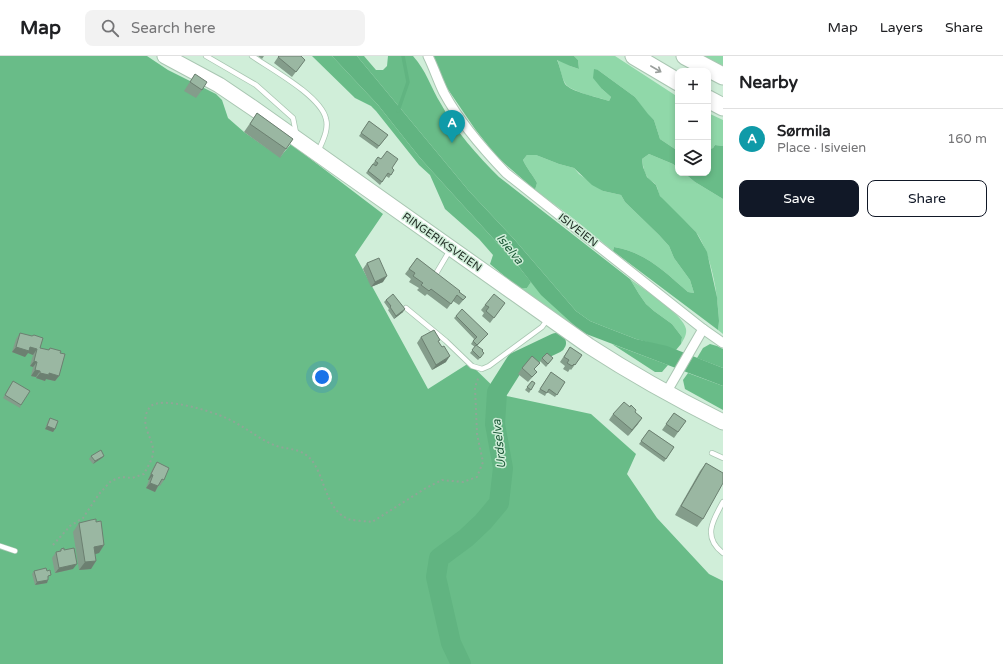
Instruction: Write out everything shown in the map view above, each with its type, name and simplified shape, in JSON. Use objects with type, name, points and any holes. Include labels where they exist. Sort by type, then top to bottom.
[{"type":"highway","points":[[634,56],[675,80]]},
{"type":"highway","points":[[685,56],[723,76]]},
{"type":"highway","points":[[711,101],[723,107]]},
{"type":"main road","name":"RINGERIKSVEIEN","points":[[165,56],[219,86],[297,139],[549,318],[626,370],[666,393],[723,422]]},
{"type":"street","name":"ISIVEIEN","points":[[428,56],[445,94],[461,120],[481,146],[506,173],[703,329],[723,342]]},
{"type":"street","points":[[666,393],[703,329]]},
{"type":"lane","points":[[206,56],[256,85],[293,118],[297,139]]},
{"type":"lane","points":[[252,56],[299,87],[322,110],[326,119],[326,130],[318,154]]},
{"type":"lane","points":[[437,272],[451,249]]},
{"type":"lane","points":[[406,308],[446,341],[472,366],[482,370],[542,327],[549,318]]},
{"type":"lane","points":[[712,453],[723,458]]},
{"type":"lane","points":[[723,502],[714,518],[710,530],[712,539],[723,553]]},
{"type":"lane","points":[[0,546],[15,551]]},
{"type":"path","points":[[53,545],[70,526],[83,518],[99,494],[112,481],[121,477],[132,478],[144,474],[153,453],[151,442],[145,429],[146,416],[150,407],[169,403],[202,409],[227,418],[273,445],[304,453],[315,464],[334,510],[349,519],[372,522],[426,488],[442,480],[463,482],[477,477],[483,462],[477,434],[475,387],[482,370]]},
{"type":"shaded area","points":[[0,56],[147,56],[168,70],[216,94],[222,100],[228,118],[244,132],[280,157],[291,144],[383,214],[355,255],[428,389],[469,363],[502,395],[591,414],[636,454],[627,474],[657,518],[709,574],[723,581],[723,664],[0,664]]},
{"type":"shaded area","points":[[312,56],[332,56],[378,105],[420,158],[519,267],[531,282],[527,288],[520,289],[490,264],[493,255],[479,239],[445,209],[430,175],[419,165],[376,111],[371,106],[355,98]]},
{"type":"shaded area","points":[[357,56],[364,56],[376,70],[383,70],[387,66],[388,56],[413,56],[418,61],[447,114],[460,134],[475,152],[499,177],[630,279],[646,304],[672,324],[682,337],[681,344],[676,350],[636,339],[605,327],[590,321],[576,311],[514,239],[469,191]]},
{"type":"shaded area","points":[[433,56],[574,56],[578,60],[579,69],[557,60],[565,84],[568,87],[609,101],[611,97],[593,78],[594,69],[598,70],[635,97],[654,120],[660,139],[675,149],[675,166],[649,154],[642,159],[643,167],[647,177],[656,185],[660,196],[696,232],[707,252],[717,297],[719,321],[718,330],[613,251],[614,247],[635,253],[645,258],[663,270],[688,292],[694,293],[690,280],[674,258],[669,246],[625,202],[621,195],[603,191],[592,185],[574,168],[536,155],[527,155],[523,160],[537,183],[535,190],[497,157],[475,129],[447,88]]},
{"type":"shaded area","points":[[574,56],[615,56],[675,95],[675,149],[660,139],[654,120],[648,115],[635,97],[598,70],[602,89],[611,97],[609,101],[578,92],[568,86],[565,83],[557,59],[579,69],[578,60]]},
{"type":"shaded area","points":[[702,56],[723,56],[723,67]]},
{"type":"shaded area","points":[[711,114],[723,120],[723,146],[715,145],[711,149]]},
{"type":"shaded area","points":[[715,145],[723,146],[723,199],[688,176],[711,176],[711,149]]},
{"type":"shaded area","points":[[649,154],[673,164],[675,166],[675,176],[688,176],[723,199],[723,334],[718,330],[719,319],[714,278],[701,240],[695,231],[668,206],[660,196],[655,184],[647,177],[642,159]]},
{"type":"shaded area","points":[[527,155],[536,155],[574,168],[579,174],[603,191],[621,195],[625,202],[669,246],[674,258],[690,280],[694,293],[688,292],[663,270],[645,258],[635,253],[614,247],[613,251],[535,190],[537,183],[523,160]]},
{"type":"shaded area","points":[[630,279],[671,309],[684,323],[686,333],[681,344],[682,337],[672,324],[646,304]]},
{"type":"shaded area","points":[[531,282],[581,332],[520,289],[527,288]]},
{"type":"shaded area","points":[[612,344],[668,365],[662,372],[655,372]]},
{"type":"shaded area","points":[[710,344],[723,349],[723,368],[697,358],[703,348]]},
{"type":"shaded area","points":[[688,373],[723,386],[723,410],[685,389],[683,380]]},
{"type":"water","name":"Isielva","points":[[332,56],[357,56],[469,191],[514,239],[576,311],[590,321],[605,327],[636,339],[667,346],[723,368],[723,386],[581,332],[541,295],[519,267],[420,158],[378,105]]},
{"type":"building","points":[[301,56],[305,60],[296,72],[278,57]]},
{"type":"building","points":[[195,74],[207,82],[202,90],[190,82]]},
{"type":"building","points":[[257,113],[293,139],[286,149],[250,124]]},
{"type":"building","points":[[369,121],[388,135],[379,146],[361,133]]},
{"type":"building","points":[[387,151],[398,159],[392,168],[394,170],[391,175],[388,173],[382,182],[368,171],[373,164],[376,166],[378,163],[375,161],[378,157],[381,159]]},
{"type":"building","points":[[379,258],[387,276],[375,282],[367,263]]},
{"type":"building","points":[[417,258],[466,297],[463,300],[457,295],[451,304],[431,289],[429,291],[421,285],[423,283],[413,276],[415,273],[409,269]]},
{"type":"building","points":[[393,294],[405,309],[396,316],[386,300]]},
{"type":"building","points":[[494,294],[505,303],[494,318],[486,311],[489,307],[485,305]]},
{"type":"building","points":[[462,309],[488,334],[477,345],[473,341],[477,337],[456,316]]},
{"type":"building","points":[[434,330],[440,340],[438,341],[442,347],[444,346],[450,356],[436,365],[421,337]]},
{"type":"building","points":[[20,333],[43,338],[40,348],[49,350],[50,348],[61,351],[60,353],[65,354],[59,376],[49,373],[49,375],[40,373],[40,371],[35,370],[37,362],[34,361],[37,349],[30,347],[29,351],[16,347]]},
{"type":"building","points":[[476,345],[483,350],[482,351],[484,353],[480,358],[472,350]]},
{"type":"building","points":[[570,347],[582,355],[575,365],[574,364],[572,366],[567,363],[569,360],[564,357]]},
{"type":"building","points":[[547,353],[553,358],[548,364],[542,358]]},
{"type":"building","points":[[532,356],[540,363],[534,369],[537,372],[532,377],[522,368]]},
{"type":"building","points":[[551,372],[565,382],[557,395],[549,389],[547,393],[540,389]]},
{"type":"building","points":[[13,381],[30,391],[21,405],[5,395]]},
{"type":"building","points":[[532,381],[535,383],[531,390],[527,387]]},
{"type":"building","points":[[624,402],[630,407],[631,405],[636,410],[635,412],[642,418],[632,430],[613,414]]},
{"type":"building","points":[[674,413],[686,421],[678,432],[666,424]]},
{"type":"building","points":[[50,418],[58,421],[55,429],[47,426]]},
{"type":"building","points":[[649,430],[674,447],[666,459],[641,441]]},
{"type":"building","points":[[101,450],[104,456],[95,461],[91,456]]},
{"type":"building","points":[[157,462],[169,468],[164,480],[162,479],[158,486],[150,483],[153,475],[151,474]]},
{"type":"building","points":[[706,463],[723,473],[723,483],[703,519],[681,506]]},
{"type":"building","points":[[96,519],[96,522],[101,521],[104,545],[94,547],[96,561],[85,562],[79,523]]},
{"type":"building","points":[[64,548],[64,550],[74,548],[77,564],[59,568],[56,552],[61,551],[61,549]]},
{"type":"building","points":[[46,568],[47,571],[50,570],[51,575],[48,576],[48,580],[37,582],[34,571]]},
{"type":"waterway","points":[[398,111],[408,82],[403,56]]},
{"type":"waterway","name":"Urdselva","points":[[461,664],[451,643],[436,577],[439,558],[466,538],[483,522],[499,503],[503,468],[495,424],[497,392],[516,362],[556,343]]},
{"type":"place","name":"Sørmila","points":[[452,143]]}]
